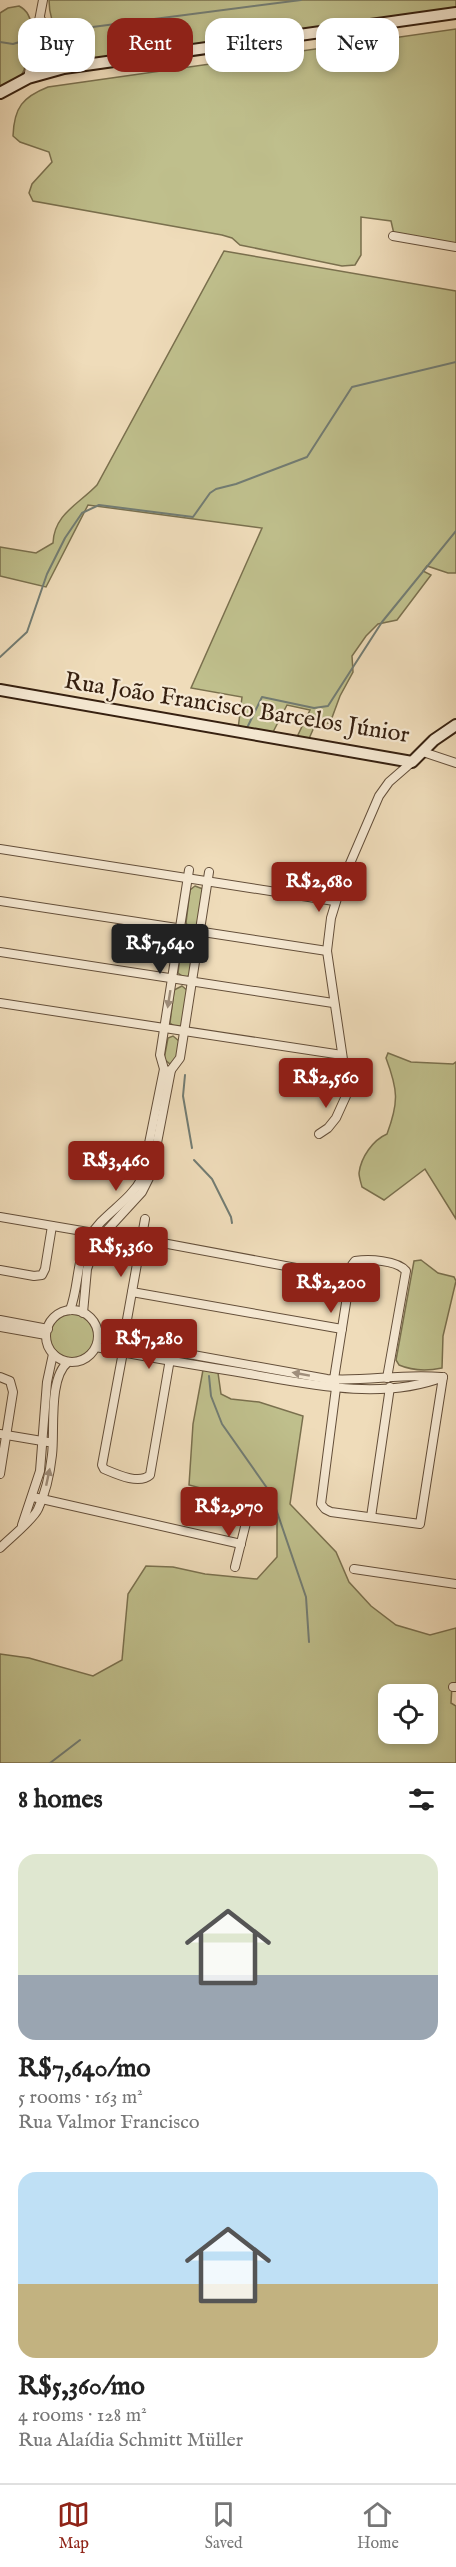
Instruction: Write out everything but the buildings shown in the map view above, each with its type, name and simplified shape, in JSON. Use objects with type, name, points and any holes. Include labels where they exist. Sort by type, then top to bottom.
[{"type":"street","points":[[28,78],[43,0]]},
{"type":"street","points":[[95,64],[456,12]]},
{"type":"street","points":[[0,93],[28,78],[46,72]]},
{"type":"street","points":[[393,236],[456,247]]},
{"type":"street","name":"Rua João Francisco Barcelos Júnior","points":[[0,690],[412,762],[434,740],[456,724]]},
{"type":"street","points":[[423,752],[456,763]]},
{"type":"street","points":[[319,1134],[336,1118],[346,1096],[327,951],[334,901],[379,796],[389,782],[412,762]]},
{"type":"street","points":[[0,849],[334,901]]},
{"type":"street","points":[[83,1312],[87,1269],[101,1234],[135,1202],[147,1184],[153,1166],[167,1070],[160,1054],[189,870]]},
{"type":"street","points":[[70,1310],[81,1256],[92,1233],[133,1193],[142,1179],[167,1070],[180,1058],[209,872]]},
{"type":"street","points":[[0,901],[327,951]]},
{"type":"street","points":[[0,952],[333,1003]]},
{"type":"street","points":[[0,1003],[342,1055]]},
{"type":"street","points":[[0,1217],[101,1234]]},
{"type":"street","points":[[123,1342],[145,1219]]},
{"type":"street","points":[[0,1270],[34,1276],[42,1275],[52,1226]]},
{"type":"street","points":[[141,1239],[350,1278]]},
{"type":"street","points":[[387,1378],[406,1274],[404,1267],[368,1260],[355,1261],[352,1264],[334,1379],[336,1388],[321,1501],[325,1509],[420,1524],[443,1377]]},
{"type":"street","points":[[132,1292],[342,1329]]},
{"type":"street","points":[[0,1548],[36,1513],[42,1499],[49,1472],[57,1382],[61,1367],[68,1362],[81,1361],[96,1347],[99,1338],[95,1323],[83,1312],[70,1310],[58,1314],[47,1332],[53,1354],[47,1382],[40,1472],[21,1526]]},
{"type":"street","points":[[0,1320],[47,1332]]},
{"type":"street","points":[[0,1328],[47,1332]]},
{"type":"street","points":[[99,1338],[334,1379],[425,1375],[443,1377]]},
{"type":"street","points":[[96,1347],[336,1388],[390,1387],[427,1383],[443,1377]]},
{"type":"street","points":[[123,1352],[103,1459],[104,1469],[136,1479],[147,1478],[172,1351]]},
{"type":"street","points":[[53,1354],[68,1362]]},
{"type":"street","points":[[0,1377],[10,1382],[13,1387],[3,1434],[0,1474]]},
{"type":"street","points":[[371,1517],[390,1387]]},
{"type":"street","points":[[3,1434],[52,1443]]},
{"type":"street","points":[[33,1497],[241,1544]]},
{"type":"street","points":[[235,1567],[248,1515]]},
{"type":"street","points":[[354,1569],[456,1584]]},
{"type":"green space","points":[[49,0],[456,0],[456,9],[393,18],[316,18],[316,29],[304,31],[304,18],[205,18],[205,45],[193,47],[193,18],[107,18],[107,59],[95,61],[95,18],[52,18]]},
{"type":"green space","points":[[19,6],[30,18],[18,18],[18,72],[23,72],[21,76],[0,86],[0,13],[8,8]]},
{"type":"green space","points":[[456,29],[456,244],[394,234],[391,221],[361,217],[361,255],[355,265],[342,266],[240,245],[232,238],[222,235],[33,201],[29,193],[32,184],[52,162],[49,152],[20,142],[13,136],[15,118],[26,99],[48,87],[154,72],[193,72],[193,66],[205,65],[205,72],[304,72],[304,51],[316,49],[316,72],[399,72],[399,37]]},
{"type":"green space","points":[[224,251],[456,291],[456,573],[448,573],[427,566],[423,571],[431,575],[397,620],[378,624],[352,656],[353,672],[340,696],[330,723],[315,725],[308,741],[296,739],[310,710],[287,705],[272,734],[238,729],[242,697],[191,688],[262,528],[88,505],[46,587],[0,576],[0,547],[36,553],[53,543],[54,533],[63,517],[97,485]]},
{"type":"green space","points":[[195,886],[203,889],[199,924],[189,928],[186,923],[190,890]]},
{"type":"green space","points":[[190,937],[196,941],[191,974],[185,978],[178,973],[182,940]]},
{"type":"green space","points":[[182,986],[188,991],[183,1024],[177,1028],[170,1023],[174,990]]},
{"type":"green space","points":[[173,1036],[179,1041],[177,1060],[170,1064],[164,1059],[168,1038]]},
{"type":"green space","points":[[388,1053],[411,1062],[453,1064],[456,1062],[456,1219],[425,1169],[384,1200],[362,1187],[359,1173],[362,1161],[373,1145],[387,1134],[394,1113],[396,1096],[386,1058]]},
{"type":"green space","points":[[421,1260],[438,1273],[454,1277],[456,1281],[443,1336],[442,1368],[431,1370],[404,1367],[396,1360],[414,1261]]},
{"type":"green space","points":[[72,1314],[87,1321],[94,1336],[87,1351],[72,1358],[57,1351],[50,1336],[57,1321]]},
{"type":"green space","points":[[203,1370],[218,1373],[221,1394],[231,1399],[259,1402],[303,1416],[290,1504],[336,1552],[349,1582],[371,1606],[396,1625],[430,1635],[456,1628],[456,1683],[452,1685],[451,1703],[456,1706],[456,1763],[0,1763],[0,1654],[29,1658],[93,1676],[122,1660],[128,1594],[146,1566],[173,1567],[205,1574],[257,1579],[277,1557],[277,1517],[250,1501],[189,1485],[193,1424]]},
{"type":"waterway","points":[[95,27],[301,0]]},
{"type":"waterway","points":[[0,42],[18,42]]},
{"type":"waterway","points":[[0,657],[27,632],[47,574],[65,538],[82,513],[99,505],[193,517],[210,493],[216,489],[236,484],[307,457],[352,387],[456,362]]},
{"type":"waterway","points":[[246,730],[262,697],[314,708],[328,706],[382,622],[456,531]]},
{"type":"waterway","points":[[185,1075],[183,1096],[192,1148]]},
{"type":"waterway","points":[[194,1160],[212,1179],[232,1223]]},
{"type":"waterway","points":[[209,1376],[211,1396],[222,1424],[267,1488],[275,1506],[306,1597],[309,1642]]},
{"type":"waterway","points":[[50,1763],[80,1740]]}]
